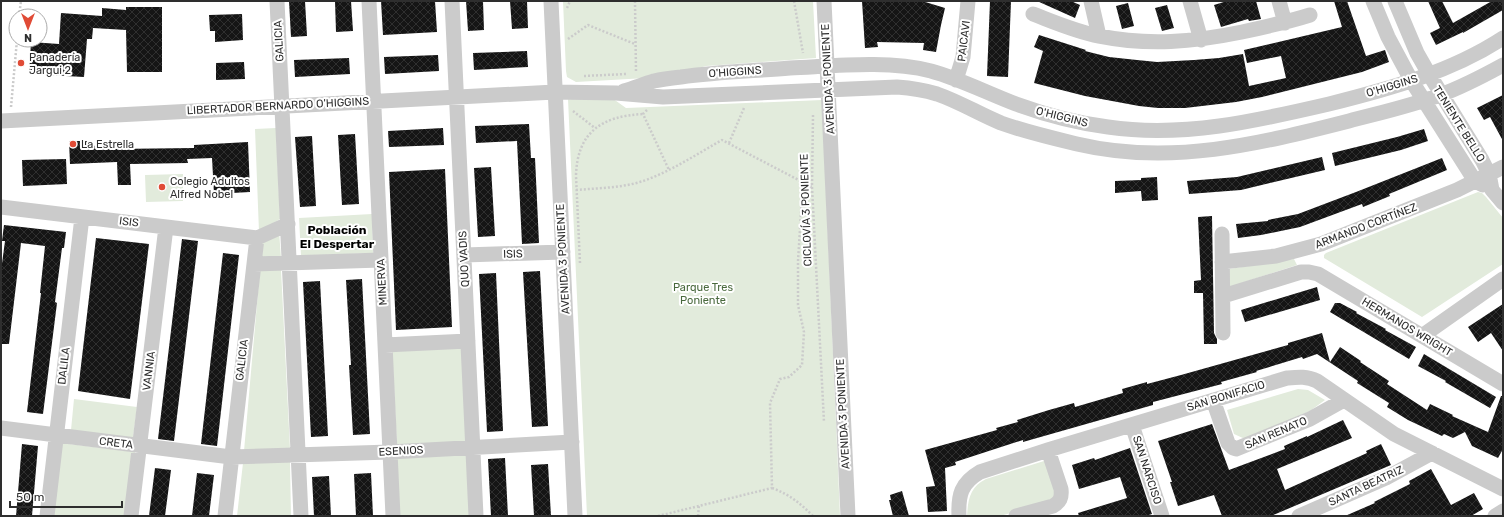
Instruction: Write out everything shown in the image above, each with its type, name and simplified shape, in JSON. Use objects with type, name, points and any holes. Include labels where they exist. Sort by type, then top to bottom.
[{"type":"street","name":"GALICIA","points":[[277,1],[301,516]]},
{"type":"street","name":"MINERVA","points":[[369,1],[392,516]]},
{"type":"street","name":"QUO VADIS","points":[[452,1],[476,516]]},
{"type":"street","name":"AVENIDA 3 PONIENTE","points":[[551,1],[575,516]]},
{"type":"street","name":"AVENIDA 3 PONIENTE","points":[[824,1],[820,67],[821,90],[848,516]]},
{"type":"street","name":"PAICAVI","points":[[956,80],[963,57],[968,1]]},
{"type":"street","points":[[1091,1],[1099,36]]},
{"type":"street","points":[[1190,1],[1201,40]]},
{"type":"street","points":[[1279,1],[1285,23]]},
{"type":"street","name":"TENIENTE BELLO","points":[[1373,1],[1388,37],[1411,80],[1475,181]]},
{"type":"street","name":"TENIENTE BELLO","points":[[1395,1],[1417,53],[1428,74],[1482,160],[1489,174],[1492,190],[1503,203]]},
{"type":"street","points":[[1032,14],[1099,36],[1161,42],[1201,40],[1285,23],[1310,15]]},
{"type":"street","name":"O'HIGGINS","points":[[616,93],[656,81],[701,74],[820,67],[901,66],[932,72],[956,80],[1017,105],[1064,119],[1110,127],[1177,131],[1204,129],[1261,120],[1365,95],[1428,74],[1471,56],[1503,38]]},
{"type":"street","name":"O'HIGGINS","points":[[555,92],[616,93],[663,97],[897,87],[924,91],[951,99],[1002,123],[1080,145],[1140,152],[1198,152],[1259,143],[1424,100],[1441,94],[1503,65]]},
{"type":"street","name":"LIBERTADOR BERNARDO O'HIGGINS","points":[[6,121],[555,92]]},
{"type":"street","name":"ARMANDO CORTÍNEZ","points":[[1222,262],[1276,256],[1306,249],[1402,212],[1475,181],[1503,167]]},
{"type":"street","points":[[1475,181],[1492,190]]},
{"type":"street","name":"ISIS","points":[[1,207],[257,238]]},
{"type":"street","name":"DALILA","points":[[47,516],[82,217]]},
{"type":"street","points":[[257,238],[288,224]]},
{"type":"street","name":"VANNIA","points":[[131,516],[166,227]]},
{"type":"street","points":[[1222,234],[1223,333]]},
{"type":"street","name":"GALICIA","points":[[225,516],[257,238]]},
{"type":"street","points":[[1223,296],[1294,274],[1309,272],[1306,249]]},
{"type":"street","name":"ISIS","points":[[464,255],[563,252]]},
{"type":"street","points":[[254,264],[381,260]]},
{"type":"street","name":"HERMANOS WRIGHT","points":[[1309,272],[1318,274],[1503,384]]},
{"type":"street","points":[[1422,336],[1503,279]]},
{"type":"street","points":[[385,345],[468,341]]},
{"type":"street","name":"SAN BONIFACIO","points":[[958,516],[960,494],[963,486],[973,475],[989,468],[1287,378],[1297,377],[1311,378],[1317,381],[1394,434],[1503,489]]},
{"type":"street","name":"SAN RENATO","points":[[1213,400],[1228,443],[1236,449],[1306,421],[1344,400]]},
{"type":"street","name":"SAN NARCISO","points":[[1132,424],[1162,516]]},
{"type":"street","name":"CRETA","points":[[1,428],[231,457]]},
{"type":"street","name":"ESENIOS","points":[[231,457],[390,452],[572,442]]},
{"type":"street","points":[[1016,516],[1053,506],[1058,503],[1062,496],[1048,450]]},
{"type":"street","name":"SANTA BEATRIZ","points":[[1299,516],[1380,480],[1432,453]]},
{"type":"street","points":[[1495,516],[1503,511]]},
{"type":"path","points":[[566,10],[570,1]]},
{"type":"path","points":[[635,1],[636,73]]},
{"type":"path","points":[[794,1],[804,56],[820,67]]},
{"type":"path","points":[[568,39],[588,25],[635,44]]},
{"type":"path","points":[[6,121],[16,48]]},
{"type":"path","name":"CICLOVÍA 3 PONIENTE","points":[[821,90],[812,186],[824,422]]},
{"type":"path","points":[[729,143],[748,94]]},
{"type":"path","points":[[580,269],[576,163],[580,150],[589,134],[604,122],[614,118],[643,114],[663,97]]},
{"type":"path","points":[[573,110],[595,128]]},
{"type":"path","points":[[643,114],[669,170]]},
{"type":"path","points":[[572,190],[630,184],[646,180],[669,170],[722,140],[812,186]]},
{"type":"path","points":[[772,488],[770,403],[780,380],[789,377],[802,365],[804,332],[798,305],[798,261],[803,181]]},
{"type":"path","points":[[658,516],[772,488],[794,499],[813,516]]},
{"type":"path","points":[[698,516],[699,506]]},
{"type":"green space","points":[[563,1],[813,1],[816,58],[706,66],[664,77],[576,82],[567,77],[566,71]]},
{"type":"green space","name":"Parque Tres Poniente","points":[[612,98],[626,108],[822,100],[840,516],[587,516],[568,99]]},
{"type":"green space","points":[[276,128],[280,219],[259,232],[255,129]]},
{"type":"green space","points":[[183,174],[183,201],[146,202],[145,175]]},
{"type":"green space","points":[[1478,192],[1482,193],[1486,197],[1503,218],[1503,264],[1422,317],[1324,258],[1326,253]]},
{"type":"green space","points":[[372,214],[373,253],[301,256],[299,218]]},
{"type":"green space","points":[[279,231],[281,258],[260,259],[262,239]]},
{"type":"green space","points":[[1294,259],[1297,265],[1229,287],[1229,269]]},
{"type":"green space","points":[[281,269],[290,449],[244,451],[260,270]]},
{"type":"green space","points":[[466,346],[471,441],[397,445],[392,349]]},
{"type":"green space","points":[[1298,389],[1308,390],[1325,400],[1310,411],[1245,439],[1234,434],[1227,410]]},
{"type":"green space","points":[[74,399],[137,407],[133,438],[71,430]]},
{"type":"green space","points":[[61,443],[135,452],[127,516],[53,516]]},
{"type":"green space","points":[[467,452],[470,516],[394,516],[391,456]]},
{"type":"green space","points":[[1044,461],[1050,467],[1058,495],[1051,502],[1000,516],[967,516],[971,494],[976,486],[981,482],[986,479]]},
{"type":"green space","points":[[290,462],[291,516],[237,516],[243,463]]},
{"type":"building","points":[[289,1],[305,1],[307,36],[291,37]]},
{"type":"building","points":[[335,1],[351,1],[353,31],[336,32]]},
{"type":"building","points":[[381,1],[435,1],[437,32],[383,35]]},
{"type":"building","points":[[466,1],[483,1],[484,30],[468,31]]},
{"type":"building","points":[[510,1],[527,1],[528,28],[512,29]]},
{"type":"building","points":[[862,1],[922,1],[945,8],[936,52],[923,50],[924,43],[877,42],[878,47],[865,48]]},
{"type":"building","points":[[990,1],[1011,1],[1008,77],[987,76]]},
{"type":"building","points":[[1037,1],[1071,1],[1080,5],[1075,18]]},
{"type":"building","points":[[1227,1],[1256,1],[1261,19],[1249,21],[1248,19],[1221,27],[1214,5]]},
{"type":"building","points":[[1334,1],[1347,1],[1366,56],[1385,50],[1389,62],[1362,72],[1262,97],[1236,102],[1185,108],[1139,106],[1085,96],[1034,83],[1043,51],[1034,47],[1039,35],[1086,50],[1085,51],[1109,57],[1157,62],[1219,58],[1243,54],[1249,86],[1286,78],[1281,56],[1247,63],[1244,50],[1342,27]]},
{"type":"building","points":[[1428,1],[1442,1],[1453,23],[1492,1],[1503,1],[1503,10],[1463,33],[1436,45],[1430,33],[1440,28]]},
{"type":"building","points":[[1128,3],[1134,26],[1122,29],[1116,6]]},
{"type":"building","points":[[1167,5],[1174,28],[1162,31],[1155,8]]},
{"type":"building","points":[[126,7],[162,7],[162,72],[127,72],[126,30],[93,28],[92,39],[87,39],[84,77],[29,74],[31,48],[48,48],[48,43],[59,44],[61,13],[102,16],[102,8],[126,10]]},
{"type":"building","points":[[242,14],[243,40],[215,42],[215,31],[210,31],[209,15]]},
{"type":"building","points":[[527,51],[528,67],[474,70],[473,53]]},
{"type":"building","points":[[438,55],[439,71],[385,74],[384,57]]},
{"type":"building","points":[[349,58],[350,74],[295,77],[294,60]]},
{"type":"building","points":[[244,62],[245,79],[216,80],[216,63]]},
{"type":"building","points":[[1503,95],[1503,141],[1490,117],[1484,120],[1477,108]]},
{"type":"building","points":[[529,124],[531,158],[535,158],[539,243],[522,244],[517,141],[476,143],[475,126]]},
{"type":"building","points":[[443,128],[444,145],[389,147],[388,131]]},
{"type":"building","points":[[1424,129],[1428,141],[1401,150],[1335,166],[1332,153]]},
{"type":"building","points":[[355,134],[359,204],[342,205],[338,135]]},
{"type":"building","points":[[312,136],[316,206],[300,207],[295,137]]},
{"type":"building","points":[[69,141],[87,141],[87,146],[113,145],[113,149],[194,148],[194,145],[248,142],[250,192],[214,194],[212,158],[187,159],[188,163],[130,164],[131,185],[118,185],[117,162],[70,164]]},
{"type":"building","points":[[1322,157],[1325,170],[1241,190],[1189,194],[1187,181],[1237,177]]},
{"type":"building","points":[[1442,158],[1447,170],[1389,194],[1390,196],[1363,207],[1362,204],[1300,227],[1238,238],[1236,224],[1268,221],[1298,214]]},
{"type":"building","points":[[66,159],[67,184],[23,186],[22,160]]},
{"type":"building","points":[[491,167],[495,236],[478,237],[474,168]]},
{"type":"building","points":[[445,169],[452,327],[396,330],[389,172]]},
{"type":"building","points":[[1157,177],[1158,200],[1142,201],[1141,191],[1115,193],[1115,181],[1141,180],[1141,178]]},
{"type":"building","points":[[1212,216],[1214,333],[1217,339],[1217,344],[1204,344],[1203,293],[1194,293],[1194,281],[1201,280],[1198,217]]},
{"type":"building","points":[[4,225],[66,232],[64,248],[62,248],[55,302],[57,303],[43,414],[27,412],[45,246],[21,243],[9,344],[1,344],[1,271],[5,241],[2,241]]},
{"type":"building","points":[[96,238],[149,244],[130,399],[78,391]]},
{"type":"building","points":[[182,239],[198,241],[174,441],[158,439]]},
{"type":"building","points":[[223,253],[239,255],[217,446],[201,444]]},
{"type":"building","points":[[540,271],[548,426],[532,427],[523,272]]},
{"type":"building","points":[[496,273],[503,431],[487,432],[479,274]]},
{"type":"building","points":[[362,279],[370,434],[353,435],[346,280]]},
{"type":"building","points":[[320,281],[328,436],[311,437],[303,282]]},
{"type":"building","points":[[1317,287],[1320,300],[1245,322],[1241,310]]},
{"type":"building","points":[[1335,303],[1340,303],[1357,312],[1356,313],[1416,347],[1409,359],[1330,312]]},
{"type":"building","points":[[1503,304],[1503,351],[1491,333],[1478,342],[1468,327]]},
{"type":"building","points":[[1322,333],[1330,362],[1340,347],[1389,381],[1387,384],[1427,410],[1430,404],[1453,415],[1452,416],[1488,432],[1501,396],[1503,396],[1503,449],[1498,458],[1472,446],[1465,432],[1453,438],[1444,434],[1442,436],[1408,420],[1387,407],[1389,403],[1357,383],[1358,381],[1317,354],[1303,359],[1302,357],[1221,382],[1222,384],[1153,402],[1153,405],[1023,442],[1023,440],[955,462],[956,465],[945,468],[947,511],[928,512],[926,487],[935,486],[925,450],[997,430],[996,428],[1018,422],[1017,420],[1049,410],[1074,403],[1075,407],[1123,393],[1122,389],[1181,375],[1288,345],[1288,343]]},
{"type":"building","points":[[1424,354],[1496,397],[1490,408],[1418,366]]},
{"type":"building","points":[[1343,420],[1352,438],[1277,469],[1285,490],[1367,453],[1366,451],[1381,444],[1391,465],[1271,516],[1222,516],[1214,495],[1178,506],[1170,482],[1172,482],[1158,441],[1212,424],[1229,470],[1285,449],[1284,446]]},
{"type":"building","points":[[22,444],[38,446],[32,516],[16,516]]},
{"type":"building","points":[[1130,448],[1152,514],[1146,516],[1079,516],[1078,513],[1127,498],[1120,477],[1079,489],[1072,465],[1094,458],[1095,460]]},
{"type":"building","points":[[505,458],[508,516],[491,516],[488,459]]},
{"type":"building","points":[[548,464],[551,516],[534,516],[531,465]]},
{"type":"building","points":[[155,468],[171,470],[165,516],[149,516]]},
{"type":"building","points":[[1431,469],[1451,505],[1474,493],[1483,509],[1471,516],[1345,516],[1375,503],[1374,502],[1410,484],[1409,481]]},
{"type":"building","points":[[197,473],[214,475],[209,516],[192,516]]},
{"type":"building","points":[[371,473],[373,516],[356,516],[354,474]]},
{"type":"building","points":[[329,476],[331,516],[314,516],[312,477]]},
{"type":"building","points":[[902,491],[909,516],[893,516],[889,500],[891,500],[890,495]]},
{"type":"place","name":"Panadería Jargui 2","points":[[21,63]]},
{"type":"place","name":"La Estrella","points":[[73,144]]},
{"type":"place","name":"Colegio Adultos Alfred Nobel","points":[[162,187]]},
{"type":"district","name":"Población El Despertar","points":[[337,237]]}]
